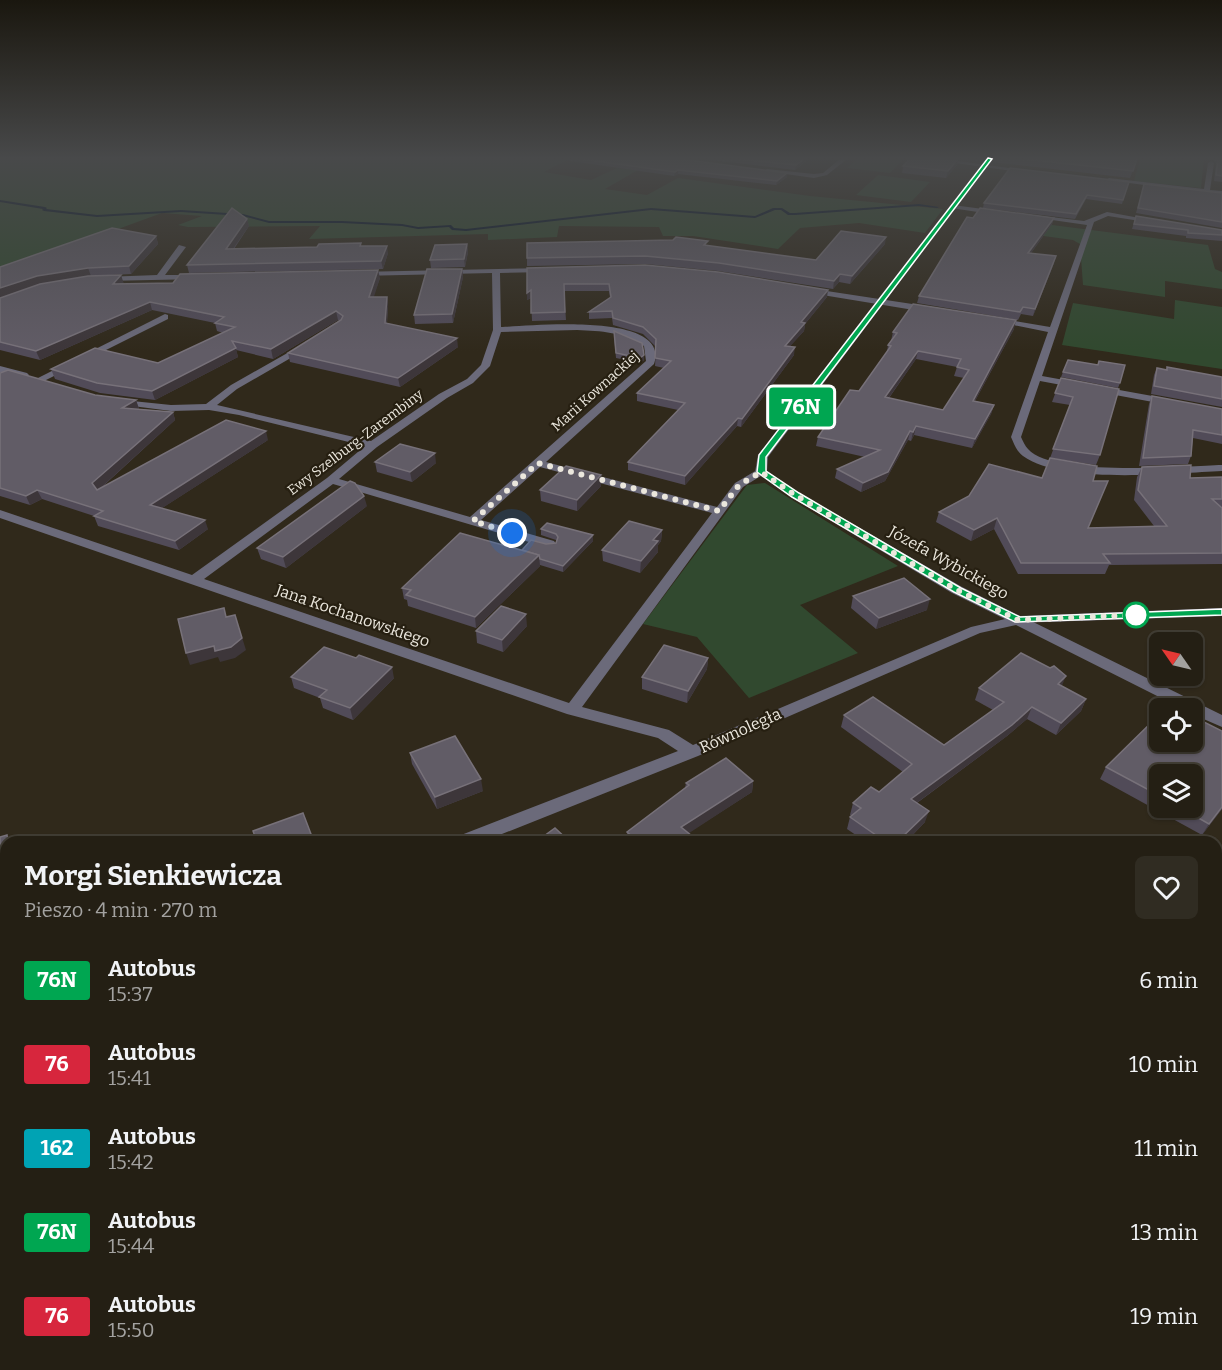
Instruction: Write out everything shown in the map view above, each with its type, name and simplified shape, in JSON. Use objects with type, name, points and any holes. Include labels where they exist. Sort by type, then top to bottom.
[{"type":"street","points":[[572,710],[739,485],[761,472],[762,457],[941,223]]},
{"type":"street","points":[[1091,223],[1017,437],[1023,452],[1053,466],[1089,471],[1222,468]]},
{"type":"street","points":[[1160,223],[1166,224]]},
{"type":"street","points":[[159,278],[182,247]]},
{"type":"street","points":[[354,274],[553,270]]},
{"type":"street","name":"Ewy Szelburg-Zarembiny","points":[[194,580],[331,480],[372,445],[443,396],[470,381],[485,366],[497,330],[496,271]]},
{"type":"street","points":[[91,280],[204,277]]},
{"type":"street","points":[[795,288],[938,311]]},
{"type":"street","points":[[41,379],[165,317]]},
{"type":"street","points":[[984,319],[1053,330]]},
{"type":"street","name":"Marii Kownackiej","points":[[473,521],[651,362],[652,352],[648,344],[638,337],[610,329],[497,330]]},
{"type":"street","points":[[209,407],[234,387],[311,343]]},
{"type":"street","points":[[0,369],[60,386]]},
{"type":"street","points":[[1039,378],[1176,404]]},
{"type":"street","points":[[109,399],[171,408],[209,407],[239,412],[372,445]]},
{"type":"street","points":[[538,463],[719,511]]},
{"type":"street","name":"Józefa Wybickiego","points":[[761,472],[795,495],[957,590],[1222,722]]},
{"type":"street","points":[[331,480],[550,544]]},
{"type":"street","name":"Jana Kochanowskiego","points":[[0,514],[572,710],[663,734],[692,752]]},
{"type":"street","name":"Równoległa","points":[[477,836],[692,752],[976,630],[1018,620],[1222,612]]},
{"type":"green space","points":[[0,223],[135,223],[0,272]]},
{"type":"green space","points":[[184,223],[933,223],[925,233],[859,223],[800,228],[778,249],[693,236],[663,236],[659,227],[559,226],[557,237],[488,240],[488,234],[309,239],[320,226],[188,227],[178,225]]},
{"type":"green space","points":[[1020,223],[1036,223],[1208,245],[1215,269],[1222,272],[1222,289],[1165,281],[1165,297],[1083,285],[1080,244],[1073,240],[1015,232]]},
{"type":"green space","points":[[1175,300],[1222,307],[1222,369],[1062,345],[1073,303],[1174,319]]},
{"type":"green space","points":[[765,483],[898,566],[800,605],[858,653],[749,698],[697,637],[643,624],[747,485]]},
{"type":"building","points":[[220,223],[244,223],[226,249],[317,247],[319,244],[361,243],[360,246],[387,246],[381,261],[187,265]]},
{"type":"building","points":[[963,223],[1050,223],[1028,253],[1056,256],[1035,309],[1023,307],[1020,312],[919,296]]},
{"type":"building","points":[[1179,223],[1222,230],[1222,235],[1188,233],[1188,230],[1134,224]]},
{"type":"building","points":[[112,228],[156,236],[129,266],[88,268],[37,276],[0,288],[0,267]]},
{"type":"building","points":[[841,231],[886,237],[852,276],[840,274],[834,281],[719,263],[645,256],[527,258],[527,243],[673,240],[676,237],[708,241],[704,245],[816,260]]},
{"type":"building","points":[[467,244],[464,259],[430,260],[435,245]]},
{"type":"building","points":[[645,265],[718,272],[828,290],[801,322],[805,323],[785,346],[795,347],[742,419],[738,418],[685,476],[628,462],[685,403],[637,393],[671,361],[655,358],[656,339],[643,327],[613,318],[612,311],[589,312],[611,297],[609,284],[564,284],[565,312],[531,313],[531,290],[527,293],[527,268]]},
{"type":"building","points":[[427,269],[462,269],[452,314],[414,315]]},
{"type":"building","points":[[378,270],[369,297],[387,297],[385,323],[457,338],[398,378],[288,353],[341,320],[343,316],[336,311],[271,349],[232,341],[236,348],[152,391],[97,383],[51,369],[95,348],[158,363],[235,327],[215,323],[224,317],[150,302],[36,351],[0,342],[0,298],[40,284],[88,276],[121,275],[113,284],[173,283],[180,274]]},
{"type":"building","points":[[913,304],[1016,320],[973,401],[994,405],[975,439],[916,426],[913,432],[910,431],[888,472],[863,483],[837,469],[880,450],[818,437],[850,390],[859,391],[891,346],[888,345],[897,333],[893,332]],"holes":[[[918,351],[961,359],[957,367],[969,370],[943,410],[885,397]]]},
{"type":"building","points":[[614,331],[642,343],[644,355],[640,358],[616,353]]},
{"type":"building","points":[[1068,360],[1098,365],[1099,361],[1125,365],[1120,383],[1063,372]]},
{"type":"building","points":[[1167,367],[1222,377],[1222,399],[1154,386],[1157,368],[1167,370]]},
{"type":"building","points":[[8,370],[95,395],[136,400],[122,408],[173,412],[92,483],[97,490],[226,420],[266,431],[150,505],[205,520],[175,541],[94,516],[103,511],[37,490],[26,496],[0,488],[0,373]]},
{"type":"building","points":[[1061,378],[1119,389],[1100,455],[1053,449],[1073,397],[1055,393]]},
{"type":"building","points":[[1152,396],[1222,409],[1222,435],[1193,430],[1191,456],[1143,458]]},
{"type":"building","points":[[400,444],[435,453],[410,472],[375,462]]},
{"type":"building","points":[[1050,458],[1097,466],[1093,481],[1108,481],[1088,528],[1167,526],[1138,490],[1142,467],[1191,465],[1190,478],[1222,477],[1222,499],[1212,499],[1222,508],[1222,553],[1103,554],[1110,563],[1021,563],[997,518],[974,530],[939,512],[969,496],[989,464],[1042,478]]},
{"type":"building","points":[[566,466],[601,475],[577,500],[540,490]]},
{"type":"building","points":[[350,481],[355,483],[364,496],[283,557],[257,548]]},
{"type":"building","points":[[629,521],[662,530],[653,540],[658,541],[641,561],[602,550]]},
{"type":"building","points":[[547,523],[593,535],[563,566],[540,559],[539,555],[522,550],[531,540],[546,544],[556,543],[558,537],[556,534],[541,529]]},
{"type":"building","points":[[460,533],[539,555],[475,617],[406,595],[411,590],[402,588]]},
{"type":"building","points":[[904,578],[930,599],[879,618],[853,596]]},
{"type":"building","points":[[501,606],[526,614],[502,640],[476,631]]},
{"type":"building","points":[[224,608],[226,617],[235,615],[242,638],[231,647],[215,651],[214,646],[186,653],[178,619]]},
{"type":"building","points":[[664,645],[708,658],[688,691],[642,677]]},
{"type":"building","points":[[324,647],[356,658],[359,655],[392,667],[350,708],[319,697],[327,690],[291,677]]},
{"type":"building","points":[[1021,653],[1050,668],[1054,666],[1066,676],[1058,684],[1086,699],[1061,723],[1032,707],[1012,725],[911,799],[929,811],[903,836],[877,836],[850,817],[861,808],[853,803],[871,787],[879,792],[912,764],[844,715],[873,697],[944,745],[1004,702],[979,688]]},
{"type":"building","points":[[1203,722],[1222,731],[1222,807],[1209,824],[1198,818],[1203,818],[1203,764],[1149,764],[1149,790],[1106,767],[1149,725],[1149,752],[1203,752]]},
{"type":"building","points":[[455,736],[481,779],[435,797],[410,753]]},
{"type":"building","points":[[726,758],[753,781],[681,827],[692,836],[632,836],[627,832],[689,785],[686,783]]},
{"type":"building","points":[[303,813],[312,836],[255,836],[253,831]]},
{"type":"building","points":[[555,828],[564,836],[544,836]]},
{"type":"waterway","points":[[361,223],[418,228],[451,226],[452,229],[466,230],[528,223]]},
{"type":"bus line","name":"76N","points":[[941,223],[762,457],[761,472],[795,495],[957,590],[1018,620],[1222,612]]},
{"type":"route","points":[[512,533],[473,521],[538,463],[719,511],[739,485],[761,472],[795,495],[957,590],[1018,620],[1136,615]]}]
